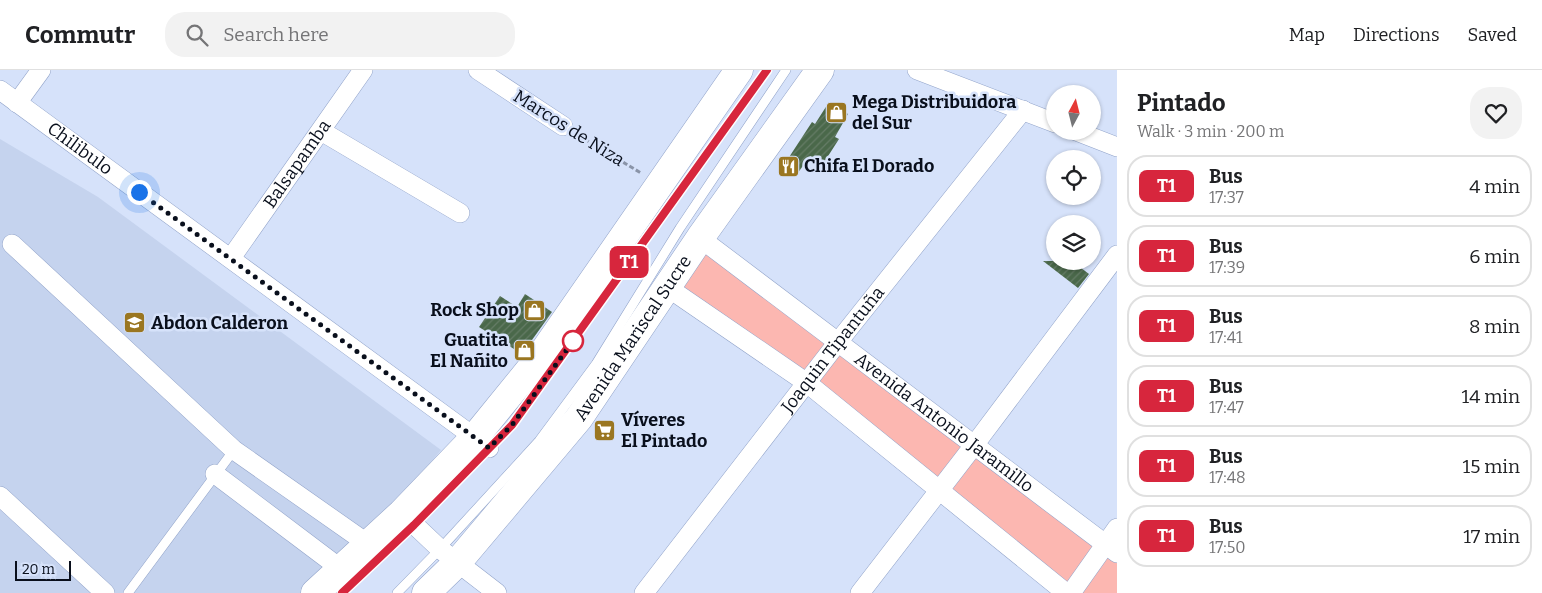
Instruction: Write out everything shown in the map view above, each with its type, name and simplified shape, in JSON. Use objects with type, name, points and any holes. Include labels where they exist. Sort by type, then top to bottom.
[{"type":"main road","points":[[315,593],[341,581],[368,544],[408,519],[482,443],[739,70]]},
{"type":"main road","name":"Avenida Mariscal Sucre","points":[[426,593],[448,556],[579,418],[700,238],[820,70]]},
{"type":"street","points":[[17,103],[41,70]]},
{"type":"street","name":"Balsapamba","points":[[231,258],[363,70]]},
{"type":"street","name":"Marcos de Niza","points":[[478,70],[563,126]]},
{"type":"street","points":[[917,70],[1046,119]]},
{"type":"street","name":"Chilibulo","points":[[0,90],[482,443]]},
{"type":"street","name":"Joaquin Tipantuña","points":[[644,593],[838,342],[1023,110]]},
{"type":"street","points":[[321,131],[460,213]]},
{"type":"street","points":[[1098,140],[1117,148]]},
{"type":"street","name":"Avenida Antonio Jaramillo","points":[[700,238],[1111,548]]},
{"type":"street","points":[[12,244],[234,450],[368,544]]},
{"type":"street","points":[[860,593],[1117,255]]},
{"type":"street","points":[[667,287],[807,383],[1066,593]]},
{"type":"street","points":[[215,474],[341,581]]},
{"type":"street","points":[[0,496],[105,593]]},
{"type":"street","points":[[408,519],[448,556],[497,593]]},
{"type":"street","points":[[1071,593],[1111,548],[1117,528]]},
{"type":"lane","points":[[482,443],[512,425],[767,70]]},
{"type":"lane","points":[[397,593],[448,556],[539,441],[596,364],[680,228],[786,70]]},
{"type":"lane","points":[[131,592],[234,450]]},
{"type":"lane","points":[[341,581],[408,519]]},
{"type":"path","name":"Marcos de Niza","points":[[563,126],[661,185]]},
{"type":"shaded area","name":"Abdon Calderon","points":[[0,139],[98,197],[441,450],[341,569],[314,593],[0,593]]},
{"type":"shaded area","points":[[700,238],[1117,553],[1117,593],[1066,593],[667,287]]},
{"type":"building","points":[[829,102],[848,114],[835,137],[839,139],[823,164],[810,156],[795,177],[782,168],[812,122],[815,124]]},
{"type":"building","points":[[1055,270],[1084,270],[1089,274],[1078,288]]},
{"type":"building","points":[[525,294],[552,312],[522,354],[479,327],[500,296],[517,307]]},
{"type":"bus line","name":"T1","points":[[342,593],[414,525],[512,425],[767,70]]},
{"type":"place","name":"Mega Distribuidora del Sur","points":[[836,112]]},
{"type":"place","name":"Chifa El Dorado","points":[[788,166]]},
{"type":"place","name":"Rock Shop","points":[[535,310]]},
{"type":"place","name":"Abdon Calderon","points":[[135,323]]},
{"type":"place","name":"Guatita El Nañito","points":[[524,350]]},
{"type":"place","name":"Víveres El Pintado","points":[[605,430]]},
{"type":"route","points":[[139,192],[489,448],[512,425],[573,341]]}]
